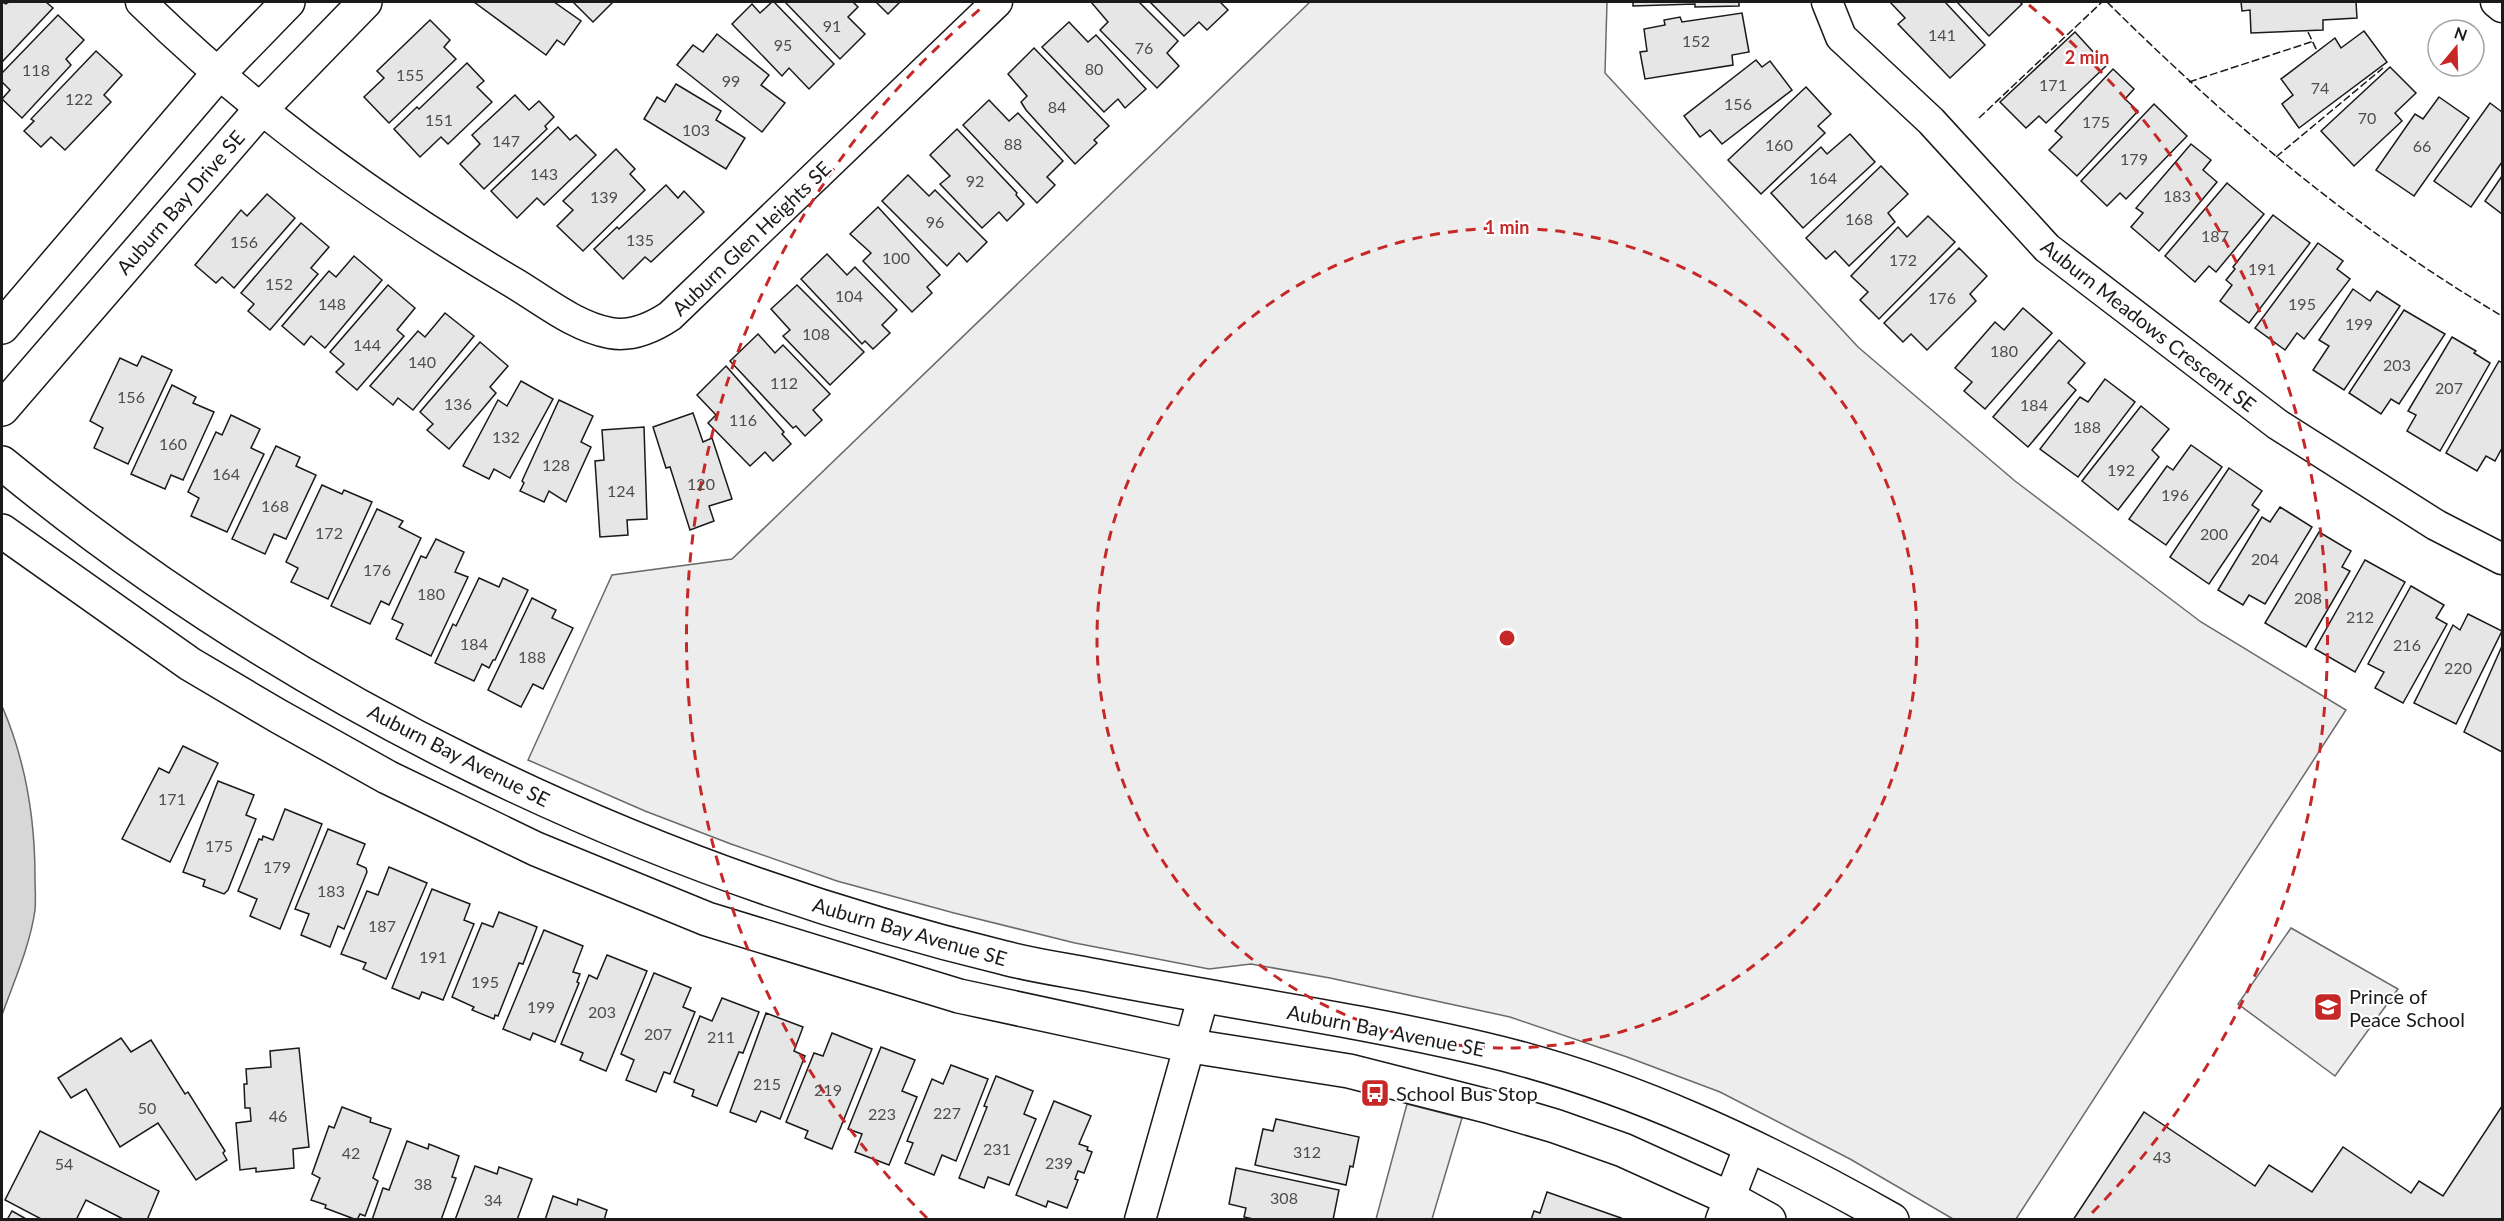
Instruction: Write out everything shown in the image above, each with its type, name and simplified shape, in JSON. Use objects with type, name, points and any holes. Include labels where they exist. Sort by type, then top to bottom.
[{"type":"street","name":"Auburn Glen Heights SE","points":[[141,2],[219,73],[310,149],[480,263],[579,322],[612,334],[633,334],[656,325],[670,316],[997,2]]},
{"type":"street","points":[[2,327],[219,73],[288,2]]},
{"type":"street","name":"Auburn Bay Drive SE","points":[[2,408],[262,108],[365,2]]},
{"type":"street","name":"Auburn Meadows Crescent SE","points":[[1827,2],[1841,37],[1931,121],[2047,248],[2277,424],[2436,525],[2502,558]]},
{"type":"street","points":[[2496,2],[2502,7]]},
{"type":"street","name":"Auburn Bay Avenue SE","points":[[2,463],[49,502],[214,620],[442,751],[565,809],[708,867],[819,906],[1006,959],[1203,998],[1363,1023],[1488,1050],[1627,1092],[1749,1145],[1834,1187],[1892,1220]]},
{"type":"street","points":[[2,531],[190,664],[387,777],[536,849],[707,919],[959,996],[1191,1046],[1349,1071],[1486,1106],[1556,1126],[1623,1150],[1725,1209],[1769,1220]]},
{"type":"street","points":[[1140,1220],[1203,998]]},
{"type":"street","points":[[1725,1209],[1749,1145]]},
{"type":"shaded area","points":[[1310,2],[1607,2],[1605,73],[1858,347],[2015,481],[2201,622],[2346,710],[2016,1219],[1953,1219],[1850,1159],[1720,1092],[1510,1017],[1330,978],[1251,964],[1209,969],[1075,943],[954,913],[837,881],[731,844],[645,811],[528,760],[612,575],[732,559]]},
{"type":"shaded area","points":[[2,706],[23,768],[31,811],[35,855],[35,910],[21,963],[2,1015]]},
{"type":"shaded area","points":[[2291,928],[2398,989],[2335,1076],[2238,1004]]},
{"type":"shaded area","points":[[1407,1104],[1462,1118],[1432,1219],[1376,1219]]},
{"type":"building","points":[[2,2],[6,4],[9,2],[46,2],[53,8],[2,62]]},
{"type":"building","points":[[474,2],[554,2],[581,21],[564,45],[557,40],[546,55]]},
{"type":"building","points":[[573,2],[613,2],[593,22]]},
{"type":"building","points":[[772,2],[834,64],[809,89],[789,68],[782,76],[732,24],[752,4],[760,13]]},
{"type":"building","points":[[785,2],[853,2],[858,7],[848,17],[865,34],[840,59]]},
{"type":"building","points":[[876,2],[900,2],[888,14]]},
{"type":"building","points":[[1091,2],[1139,2],[1178,41],[1167,53],[1179,66],[1157,88],[1100,30],[1108,22]]},
{"type":"building","points":[[1150,2],[1220,2],[1228,10],[1207,30],[1199,22],[1184,36]]},
{"type":"building","points":[[1633,2],[1739,2],[1739,6],[1695,7],[1695,4],[1633,6]]},
{"type":"building","points":[[1890,2],[1945,2],[1985,45],[1950,78],[1898,24],[1905,18]]},
{"type":"building","points":[[1957,2],[2020,2],[2022,4],[1989,36]]},
{"type":"building","points":[[2241,2],[2356,2],[2357,18],[2323,20],[2323,30],[2251,33],[2250,10],[2242,11]]},
{"type":"building","points":[[1742,13],[1749,52],[1732,55],[1733,65],[1645,79],[1640,52],[1647,51],[1644,29],[1665,25],[1664,20],[1680,17],[1682,22]]},
{"type":"building","points":[[58,15],[84,40],[66,59],[71,65],[22,118],[2,99],[10,90],[2,82],[2,73]]},
{"type":"building","points":[[430,20],[450,40],[444,47],[456,59],[389,123],[364,97],[384,78],[377,71]]},
{"type":"building","points":[[1069,22],[1088,42],[1096,35],[1146,89],[1125,108],[1118,99],[1104,112],[1042,47]]},
{"type":"building","points":[[2364,31],[2387,62],[2299,128],[2282,104],[2293,95],[2281,79],[2335,38],[2341,48]]},
{"type":"building","points":[[2075,32],[2106,66],[2046,123],[2039,116],[2026,128],[2000,102]]},
{"type":"building","points":[[717,34],[769,75],[761,85],[785,103],[762,132],[677,65],[693,45],[703,52]]},
{"type":"building","points":[[1034,48],[1109,126],[1094,140],[1097,143],[1075,164],[1026,110],[1021,102],[1027,96],[1008,74]]},
{"type":"building","points":[[96,51],[122,75],[104,95],[111,102],[65,150],[51,137],[41,147],[24,131],[34,121],[31,119]]},
{"type":"building","points":[[1756,60],[1762,67],[1770,61],[1792,90],[1722,144],[1710,130],[1700,137],[1684,116]]},
{"type":"building","points":[[467,63],[484,81],[477,87],[492,102],[448,144],[441,137],[420,157],[394,129],[417,107],[419,109]]},
{"type":"building","points":[[2390,67],[2416,93],[2395,113],[2402,121],[2354,166],[2321,131]]},
{"type":"building","points":[[2113,69],[2134,89],[2125,99],[2138,111],[2077,176],[2049,150],[2062,137],[2055,131]]},
{"type":"building","points":[[676,84],[721,111],[716,120],[745,138],[726,169],[644,119],[657,97],[665,102]]},
{"type":"building","points":[[1806,87],[1831,114],[1818,126],[1825,133],[1761,194],[1728,160]]},
{"type":"building","points":[[515,95],[529,110],[539,101],[554,117],[545,126],[547,129],[484,189],[460,164],[480,144],[472,135]]},
{"type":"building","points":[[2439,97],[2469,118],[2414,196],[2376,170],[2415,114],[2423,119]]},
{"type":"building","points":[[989,100],[1009,121],[1018,113],[1063,161],[1047,177],[1055,185],[1037,203],[963,125]]},
{"type":"building","points":[[2490,103],[2502,112],[2502,162],[2471,207],[2434,181]]},
{"type":"building","points":[[2154,104],[2187,136],[2126,199],[2120,193],[2107,206],[2081,181]]},
{"type":"building","points":[[558,127],[570,140],[576,135],[596,155],[544,205],[537,198],[517,218],[491,191]]},
{"type":"building","points":[[957,129],[1017,193],[1016,195],[1024,204],[1007,221],[999,212],[982,228],[940,184],[950,176],[930,155]]},
{"type":"building","points":[[1850,134],[1875,162],[1803,228],[1771,193],[1821,147],[1827,154]]},
{"type":"building","points":[[2191,144],[2211,160],[2203,170],[2217,182],[2159,251],[2131,227],[2143,213],[2136,208]]},
{"type":"building","points":[[616,149],[635,169],[630,174],[645,190],[583,251],[557,226],[573,210],[563,201]]},
{"type":"building","points":[[1881,166],[1908,194],[1888,213],[1895,222],[1849,266],[1835,251],[1826,259],[1806,238]]},
{"type":"building","points":[[908,175],[929,196],[935,190],[987,242],[967,262],[959,253],[947,266],[882,201]]},
{"type":"building","points":[[2502,176],[2502,214],[2485,201]]},
{"type":"building","points":[[2227,183],[2264,214],[2216,272],[2209,266],[2195,282],[2165,256]]},
{"type":"building","points":[[666,185],[678,198],[684,191],[704,212],[651,262],[645,257],[623,279],[594,249]]},
{"type":"building","points":[[267,194],[295,218],[234,288],[222,277],[216,283],[195,265],[241,210],[247,216]]},
{"type":"building","points":[[878,207],[940,275],[927,287],[932,293],[912,312],[863,261],[871,253],[850,234]]},
{"type":"building","points":[[2273,215],[2310,243],[2249,323],[2220,301],[2232,285],[2226,280],[2235,269],[2233,267]]},
{"type":"building","points":[[1928,216],[1955,242],[1879,319],[1860,300],[1868,292],[1851,276],[1898,227],[1907,237]]},
{"type":"building","points":[[301,223],[329,247],[311,268],[318,274],[270,330],[248,311],[254,304],[241,293]]},
{"type":"building","points":[[2318,243],[2343,261],[2337,269],[2350,279],[2304,339],[2297,333],[2285,350],[2255,328]]},
{"type":"building","points":[[1959,248],[1987,276],[1970,294],[1976,301],[1927,350],[1911,334],[1903,342],[1884,323]]},
{"type":"building","points":[[827,254],[847,275],[855,267],[897,310],[882,325],[890,333],[873,349],[865,341],[862,344],[801,279]]},
{"type":"building","points":[[354,256],[382,280],[325,348],[311,336],[304,345],[282,326],[329,271],[336,277]]},
{"type":"building","points":[[388,285],[415,308],[397,330],[404,336],[357,390],[336,372],[344,364],[330,352]]},
{"type":"building","points":[[797,285],[864,352],[830,385],[783,336],[790,330],[771,309]]},
{"type":"building","points":[[2353,289],[2370,301],[2377,291],[2400,306],[2344,390],[2313,370],[2329,346],[2319,340]]},
{"type":"building","points":[[2023,308],[2052,333],[1985,409],[1964,391],[1972,382],[1955,368],[1995,322],[2004,330]]},
{"type":"building","points":[[2404,310],[2445,334],[2399,404],[2391,399],[2381,414],[2349,393]]},
{"type":"building","points":[[445,313],[474,336],[413,410],[398,398],[393,405],[370,386],[418,331],[425,337]]},
{"type":"building","points":[[758,334],[775,353],[783,345],[830,394],[813,410],[822,420],[805,436],[796,426],[793,428],[730,361]]},
{"type":"building","points":[[2452,337],[2476,351],[2474,353],[2490,363],[2440,451],[2407,431],[2416,415],[2408,411]]},
{"type":"building","points":[[2059,340],[2085,363],[2068,383],[2076,390],[2028,447],[1993,417]]},
{"type":"building","points":[[480,342],[508,366],[490,387],[496,393],[449,449],[427,430],[433,424],[420,412]]},
{"type":"building","points":[[142,356],[172,370],[128,464],[94,448],[103,428],[90,421],[120,358],[137,366]]},
{"type":"building","points":[[2499,361],[2502,363],[2502,448],[2495,461],[2486,456],[2477,471],[2446,453]]},
{"type":"building","points":[[726,366],[784,432],[782,434],[791,444],[773,461],[765,452],[750,466],[708,423],[716,415],[697,395]]},
{"type":"building","points":[[2105,379],[2135,402],[2078,477],[2040,449],[2080,397],[2088,402]]},
{"type":"building","points":[[521,381],[553,399],[510,478],[494,469],[489,479],[463,466],[498,400],[507,406]]},
{"type":"building","points":[[172,385],[196,397],[193,403],[214,412],[183,480],[171,475],[165,489],[131,474]]},
{"type":"building","points":[[559,400],[593,416],[581,442],[591,447],[566,502],[549,491],[544,502],[520,491],[524,483],[522,481]]},
{"type":"building","points":[[2141,406],[2169,429],[2152,450],[2159,457],[2118,510],[2082,481]]},
{"type":"building","points":[[693,413],[703,442],[712,438],[732,499],[709,506],[714,521],[690,530],[670,467],[666,468],[653,427]]},
{"type":"building","points":[[231,415],[260,429],[251,448],[264,454],[227,532],[191,516],[199,498],[188,492],[216,432],[222,435]]},
{"type":"building","points":[[644,427],[647,519],[627,520],[628,535],[600,537],[595,461],[604,460],[602,430]]},
{"type":"building","points":[[2191,445],[2222,467],[2166,545],[2129,519],[2167,466],[2173,470]]},
{"type":"building","points":[[276,446],[300,457],[296,466],[316,475],[286,539],[274,534],[265,554],[232,539]]},
{"type":"building","points":[[2229,468],[2262,491],[2252,505],[2259,510],[2209,584],[2170,557]]},
{"type":"building","points":[[322,485],[342,494],[344,490],[372,502],[328,599],[291,582],[298,568],[286,562]]},
{"type":"building","points":[[2280,507],[2312,527],[2265,604],[2249,595],[2243,605],[2218,590],[2262,517],[2270,522]]},
{"type":"building","points":[[377,509],[403,521],[399,527],[421,538],[389,605],[381,601],[370,624],[331,606]]},
{"type":"building","points":[[2319,532],[2351,551],[2342,567],[2350,571],[2306,647],[2265,623]]},
{"type":"building","points":[[436,539],[464,552],[455,572],[468,577],[431,656],[396,639],[403,624],[392,619],[421,556],[426,558]]},
{"type":"building","points":[[2365,560],[2405,582],[2355,672],[2315,649]]},
{"type":"building","points":[[479,578],[499,587],[503,578],[528,590],[495,660],[489,668],[482,664],[474,681],[435,663],[453,624],[456,626]]},
{"type":"building","points":[[2411,586],[2444,605],[2436,618],[2447,624],[2403,703],[2375,688],[2384,672],[2368,664]]},
{"type":"building","points":[[532,598],[556,610],[552,618],[573,628],[543,689],[533,684],[521,707],[488,690]]},
{"type":"building","points":[[2468,614],[2502,631],[2456,724],[2414,703],[2453,625],[2460,630]]},
{"type":"building","points":[[2502,646],[2502,752],[2464,732]]},
{"type":"building","points":[[183,746],[218,763],[170,862],[122,839],[159,768],[169,773]]},
{"type":"building","points":[[218,781],[254,795],[246,815],[256,819],[228,890],[224,894],[203,886],[205,880],[183,872]]},
{"type":"building","points":[[285,809],[322,824],[280,929],[250,916],[257,899],[238,891],[259,839],[262,840],[263,836],[273,840]]},
{"type":"building","points":[[328,829],[365,844],[357,864],[366,868],[367,872],[344,929],[338,926],[330,947],[301,935],[309,914],[295,909]]},
{"type":"building","points":[[389,867],[427,883],[386,979],[363,969],[366,963],[341,954],[367,891],[378,895]]},
{"type":"building","points":[[432,889],[470,904],[464,920],[474,924],[443,1000],[422,992],[419,999],[392,988]]},
{"type":"building","points":[[499,912],[537,927],[523,964],[519,963],[498,1016],[495,1015],[494,1019],[472,1010],[474,1007],[452,997],[482,923],[493,927]]},
{"type":"building","points":[[544,930],[583,946],[573,972],[580,974],[577,982],[579,983],[555,1042],[533,1033],[530,1040],[503,1029]]},
{"type":"building","points":[[607,955],[647,971],[606,1071],[580,1060],[583,1053],[561,1044],[589,975],[597,979]]},
{"type":"building","points":[[654,973],[691,988],[683,1007],[695,1012],[670,1074],[664,1072],[656,1092],[626,1080],[634,1060],[621,1054]]},
{"type":"building","points":[[722,998],[759,1012],[743,1053],[739,1052],[717,1106],[692,1096],[694,1090],[674,1082],[700,1016],[712,1021]]},
{"type":"building","points":[[766,1013],[803,1027],[794,1051],[805,1056],[780,1119],[761,1111],[756,1122],[730,1112]]},
{"type":"building","points":[[832,1033],[872,1049],[832,1149],[805,1138],[808,1131],[786,1122],[814,1053],[823,1056]]},
{"type":"building","points":[[121,1038],[131,1052],[151,1040],[185,1094],[188,1092],[225,1151],[223,1153],[227,1160],[196,1180],[158,1123],[120,1147],[86,1089],[71,1098],[58,1078]]},
{"type":"building","points":[[881,1047],[915,1060],[902,1091],[917,1097],[889,1165],[855,1152],[862,1134],[848,1129]]},
{"type":"building","points":[[299,1048],[309,1147],[293,1149],[294,1168],[256,1172],[256,1168],[240,1170],[236,1123],[251,1121],[250,1108],[245,1108],[246,1069],[271,1067],[270,1051]]},
{"type":"building","points":[[951,1065],[988,1079],[956,1161],[942,1155],[934,1175],[905,1163],[913,1143],[907,1141],[932,1079],[943,1084]]},
{"type":"building","points":[[996,1076],[1033,1091],[1024,1114],[1036,1119],[1009,1185],[988,1177],[984,1188],[959,1178],[987,1107],[984,1106]]},
{"type":"building","points":[[1054,1101],[1091,1116],[1079,1144],[1088,1147],[1087,1150],[1092,1152],[1084,1173],[1078,1171],[1075,1179],[1078,1180],[1067,1208],[1048,1201],[1046,1207],[1016,1195]]},
{"type":"building","points":[[2502,1106],[2502,1220],[2073,1220],[2144,1112],[2255,1186],[2269,1165],[2312,1192],[2343,1147],[2411,1193],[2419,1181],[2443,1196]]},
{"type":"building","points":[[342,1107],[371,1118],[370,1122],[391,1129],[373,1178],[378,1181],[365,1216],[360,1214],[357,1220],[311,1200],[320,1178],[312,1174],[329,1126],[334,1128]]},
{"type":"building","points":[[1276,1119],[1359,1137],[1353,1167],[1350,1166],[1346,1185],[1255,1165],[1263,1129],[1273,1131]]},
{"type":"building","points":[[40,1131],[159,1191],[147,1220],[125,1220],[86,1200],[76,1220],[43,1220],[5,1200]]},
{"type":"building","points":[[407,1141],[428,1149],[429,1144],[459,1156],[452,1177],[456,1178],[441,1220],[372,1220],[383,1188],[389,1190]]},
{"type":"building","points":[[475,1166],[497,1174],[499,1167],[532,1179],[517,1220],[455,1220]]},
{"type":"building","points":[[1236,1168],[1339,1190],[1333,1220],[1258,1220],[1244,1217],[1246,1208],[1229,1204]]},
{"type":"building","points":[[1547,1192],[1621,1218],[1620,1220],[1531,1220],[1534,1211],[1540,1213]]},
{"type":"building","points":[[553,1196],[577,1205],[578,1199],[607,1210],[604,1220],[545,1220]]},
{"type":"building","points":[[12,1211],[28,1220],[7,1220]]},
{"type":"fence","points":[[1979,118],[2102,2]]},
{"type":"fence","points":[[2107,2],[2246,131],[2344,210],[2448,283],[2502,316]]},
{"type":"fence","points":[[2308,32],[2317,51]]},
{"type":"fence","points":[[2189,82],[2314,41]]},
{"type":"fence","points":[[2276,157],[2383,68]]},
{"type":"place","name":"Prince of Peace School","points":[[2328,1007]]},
{"type":"place","name":"School Bus Stop","points":[[1375,1093]]}]
